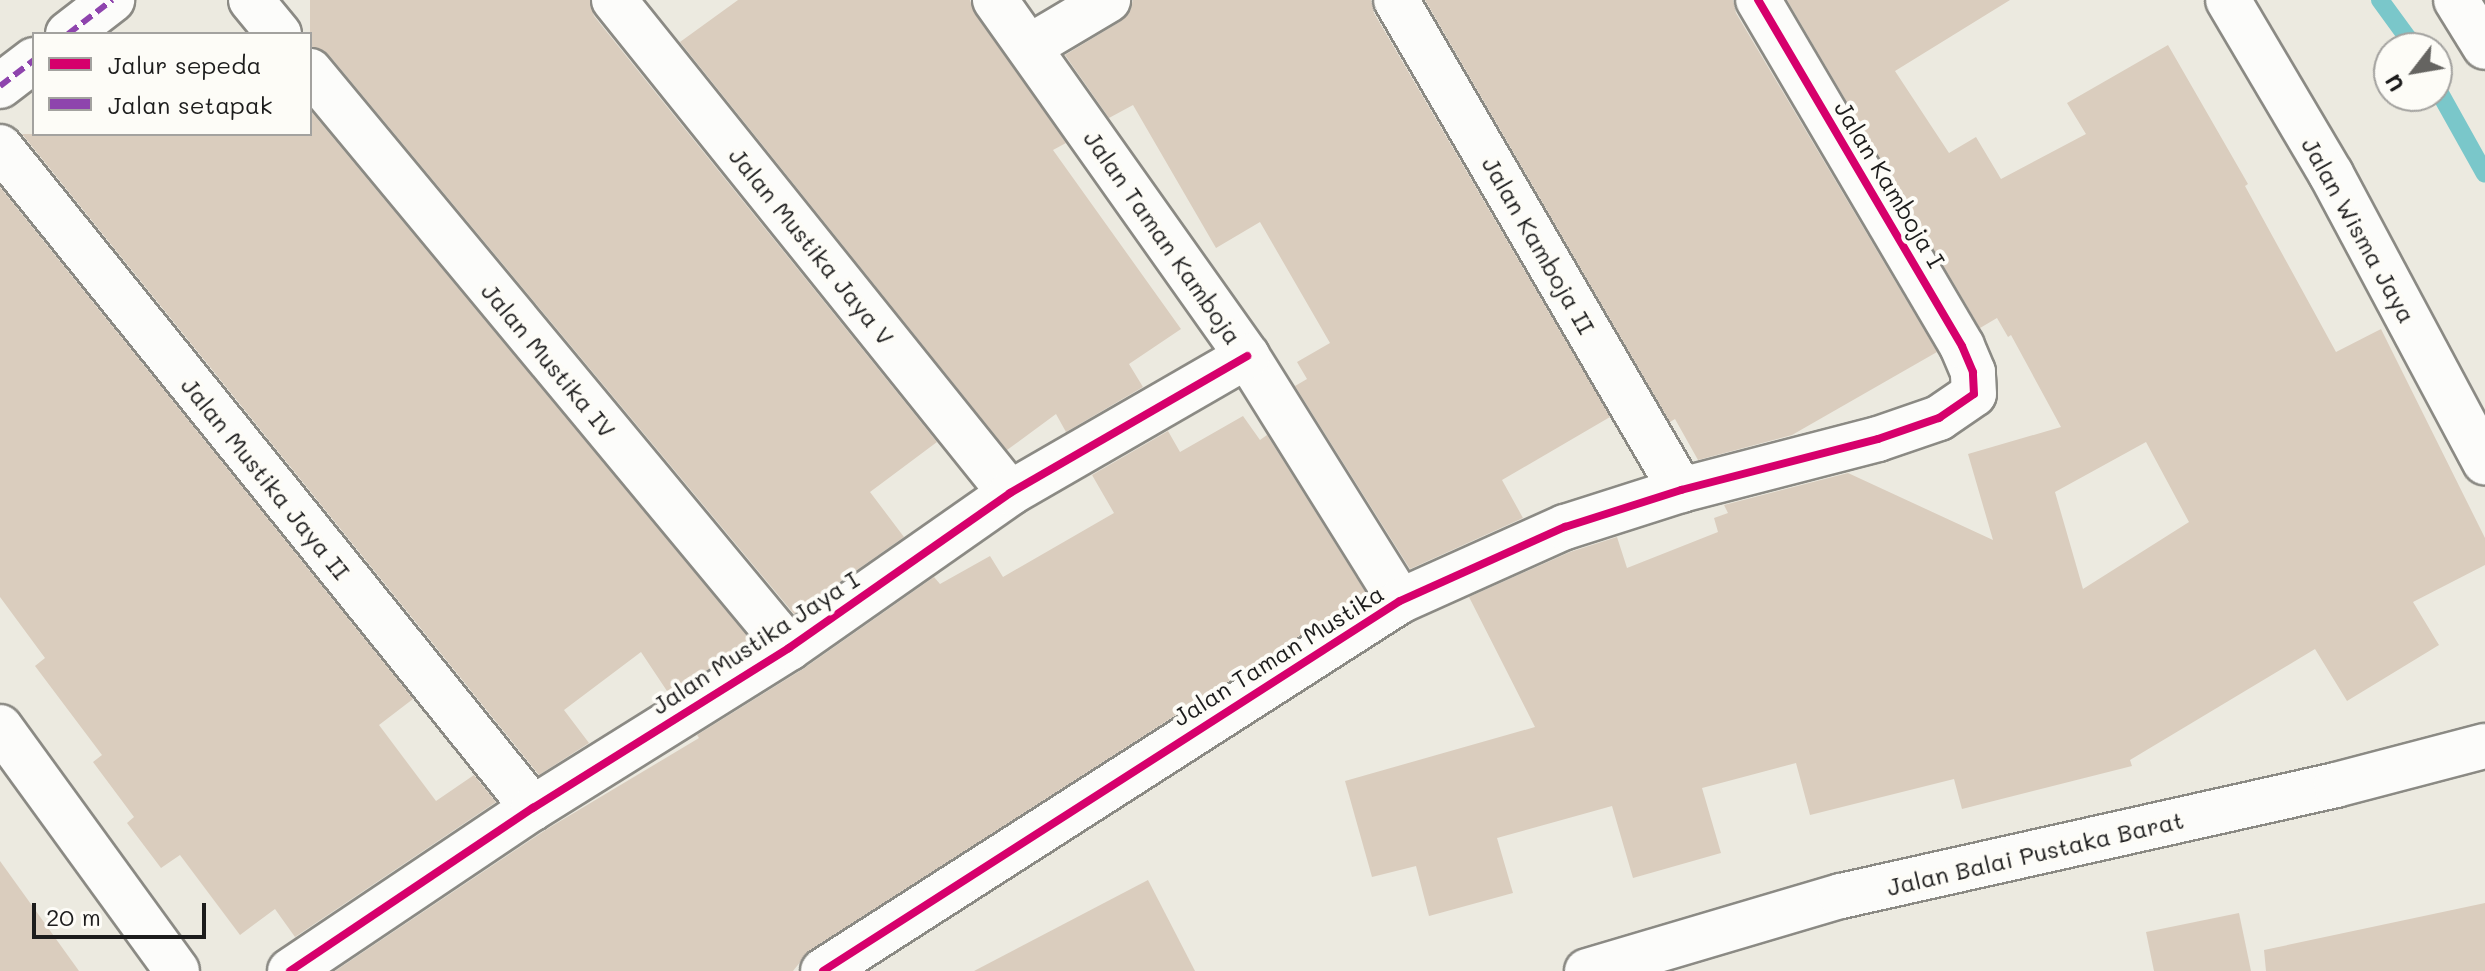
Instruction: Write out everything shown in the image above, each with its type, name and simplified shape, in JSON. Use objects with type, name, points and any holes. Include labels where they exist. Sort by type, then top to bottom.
[{"type":"street","points":[[71,32],[112,0]]},
{"type":"street","points":[[251,0],[277,32]]},
{"type":"street","name":"Jalan Mustika Jaya V","points":[[614,0],[1010,493]]},
{"type":"street","name":"Jalan Taman Kamboja","points":[[995,0],[1247,356],[1400,601]]},
{"type":"street","points":[[1029,47],[1108,0]]},
{"type":"street","name":"Jalan Kamboja II","points":[[1396,0],[1681,490]]},
{"type":"street","name":"Jalan Kamboja I","points":[[1758,0],[1962,346],[1973,372],[1974,394]]},
{"type":"street","name":"Jalan Wisma Jaya","points":[[2228,0],[2331,174],[2485,462]]},
{"type":"street","points":[[2456,0],[2485,47]]},
{"type":"street","points":[[0,86],[32,62]]},
{"type":"street","name":"Jalan Mustika IV","points":[[312,73],[789,648]]},
{"type":"street","name":"Jalan Mustika Jaya II","points":[[0,147],[533,808]]},
{"type":"street","name":"Jalan Mustika Jaya I","points":[[290,971],[533,808],[789,648],[1010,493],[1247,356]]},
{"type":"street","name":"Jalan Taman Mustika","points":[[823,971],[1400,601],[1565,527],[1681,490],[1878,439],[1939,418],[1974,394]]},
{"type":"street","points":[[0,727],[177,971]]},
{"type":"street","name":"Jalan Balai Pustaka Barat","points":[[1587,971],[1841,896],[2320,789],[2485,746]]},
{"type":"building","points":[[310,0],[590,0],[594,16],[937,442],[870,492],[904,537],[794,614],[329,55],[312,48]]},
{"type":"building","points":[[738,0],[970,0],[975,14],[1066,143],[1053,150],[1181,329],[1129,364],[1143,387],[1066,432],[1056,414],[1007,450],[680,42]]},
{"type":"building","points":[[1133,0],[1371,0],[1374,13],[1610,417],[1502,480],[1523,518],[1410,569],[1295,386],[1307,379],[1297,362],[1330,343],[1260,222],[1216,248],[1133,105],[1109,118],[1065,55],[1121,21],[1130,11]]},
{"type":"building","points":[[1425,0],[1733,0],[1736,13],[1937,352],[1792,435],[1698,460],[1675,419],[1670,422]]},
{"type":"building","points":[[1787,0],[2010,0],[1895,71],[1949,153],[1976,137],[2001,179],[2086,134],[2067,103],[2168,45],[2248,184],[2245,186],[2336,352],[2381,329],[2485,538],[2485,565],[2413,602],[2439,645],[2347,701],[2315,649],[2130,760],[2132,766],[1962,809],[1954,779],[1810,815],[1796,763],[1702,788],[1721,853],[1633,878],[1612,806],[1497,838],[1513,893],[1429,916],[1416,866],[1372,877],[1345,781],[1535,727],[1469,597],[1570,552],[1617,537],[1627,568],[1718,532],[1714,518],[1728,513],[1724,505],[1848,473],[1993,540],[1968,454],[2061,427],[2011,335],[2008,337],[1997,318],[1980,328]],"holes":[[[2146,442],[2189,522],[2083,589],[2055,492]]]},
{"type":"building","points":[[312,112],[752,642],[669,694],[641,652],[564,710],[589,743],[539,775],[22,134],[312,136]]},
{"type":"building","points":[[0,187],[413,699],[379,725],[436,801],[474,775],[496,802],[295,937],[275,909],[240,935],[180,855],[161,868],[127,823],[134,817],[93,762],[102,755],[35,666],[45,658],[0,597]]},
{"type":"building","points":[[1243,416],[1260,440],[1267,435],[1366,593],[810,950],[793,971],[335,971],[547,829],[699,738],[697,735],[803,669],[934,577],[940,584],[990,556],[1003,577],[1114,513],[1092,475],[1168,431],[1180,452]]},
{"type":"building","points":[[0,861],[79,971],[0,971]]},
{"type":"building","points":[[1148,880],[1195,971],[974,971]]},
{"type":"building","points":[[2485,903],[2485,971],[2266,971],[2264,950]]},
{"type":"building","points":[[2239,913],[2251,971],[2154,971],[2146,932]]},
{"type":"waterway","points":[[2380,0],[2403,32]]},
{"type":"waterway","points":[[2450,112],[2485,174]]},
{"type":"marked path","points":[[71,32],[112,0]]},
{"type":"marked path","points":[[0,86],[32,62]]},
{"type":"cycle path","points":[[823,971],[1400,601],[1565,527],[1681,490],[1878,439],[1939,418],[1974,394],[1973,372],[1962,346],[1758,0]]},
{"type":"cycle path","points":[[290,971],[533,808],[789,648],[1010,493],[1247,356]]}]
